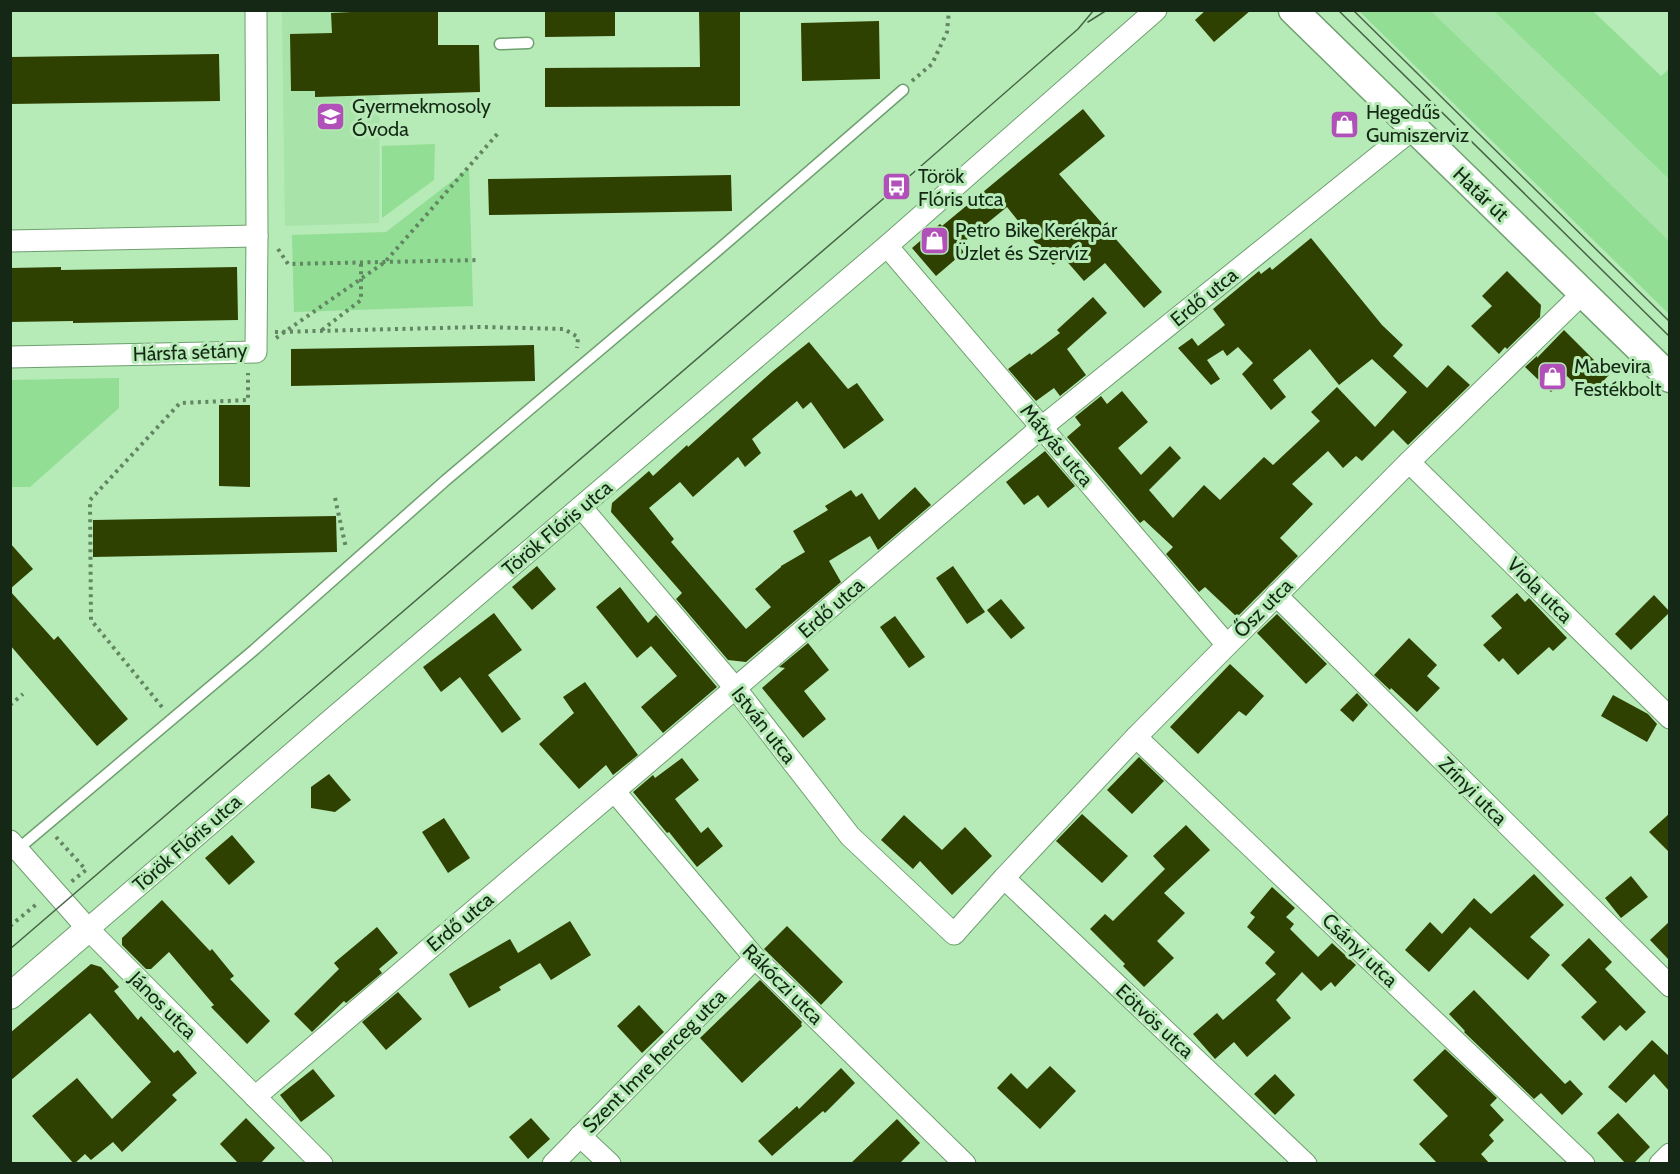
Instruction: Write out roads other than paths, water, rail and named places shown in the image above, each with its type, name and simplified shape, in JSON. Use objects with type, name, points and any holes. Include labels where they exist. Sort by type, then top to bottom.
[{"type":"main road","name":"Határ út","points":[[1293,10],[1670,378]]},
{"type":"street","name":"Hársfa sétány","points":[[10,357],[253,345],[257,236],[256,10]]},
{"type":"street","name":"Török Flóris utca","points":[[10,996],[887,246],[1156,10]]},
{"type":"street","name":"Erdő utca","points":[[255,1097],[1042,427],[1413,128]]},
{"type":"street","points":[[10,241],[257,236]]},
{"type":"street","name":"Mátyás utca","points":[[887,246],[1227,645]]},
{"type":"street","name":"Ősz utca","points":[[954,934],[1136,737],[1409,462],[1583,293]]},
{"type":"street","name":"Viola utca","points":[[1409,462],[1670,718]]},
{"type":"street","name":"István utca","points":[[581,507],[736,689],[850,836],[954,934]]},
{"type":"street","name":"Zrínyi utca","points":[[1276,596],[1670,986]]},
{"type":"street","name":"Csányi utca","points":[[1136,737],[1584,1164]]},
{"type":"street","name":"Rákóczi utca","points":[[615,792],[755,958],[965,1164]]},
{"type":"street","name":"János utca","points":[[14,845],[88,929],[322,1164]]},
{"type":"street","name":"Eötvös utca","points":[[1004,878],[1306,1164]]},
{"type":"street","name":"Szent Imre herceg utca","points":[[553,1164],[755,958]]},
{"type":"street","points":[[580,1136],[610,1164]]},
{"type":"street","points":[[1660,1164],[1670,1154]]},
{"type":"lane","points":[[500,44],[528,43]]},
{"type":"lane","points":[[14,845],[46,826],[254,650],[446,480],[717,252],[903,90]]},
{"type":"tram line","points":[[10,949],[897,187],[1078,29],[1094,10]]},
{"type":"tram line","points":[[1088,22],[1107,10]]},
{"type":"tram line","points":[[1338,10],[1670,337]]},
{"type":"tram line","points":[[1353,10],[1670,322]]},
{"type":"place","name":"Gyermekmosoly Óvoda","points":[[331,117]]},
{"type":"place","name":"Hegedűs Gumiszerviz","points":[[1345,124]]},
{"type":"place","name":"Török Flóris utca","points":[[897,187]]},
{"type":"place","name":"Petro Bike Kerékpár Üzlet és Szervíz","points":[[934,241]]},
{"type":"place","name":"Mabevira Festékbolt","points":[[1553,377]]}]
